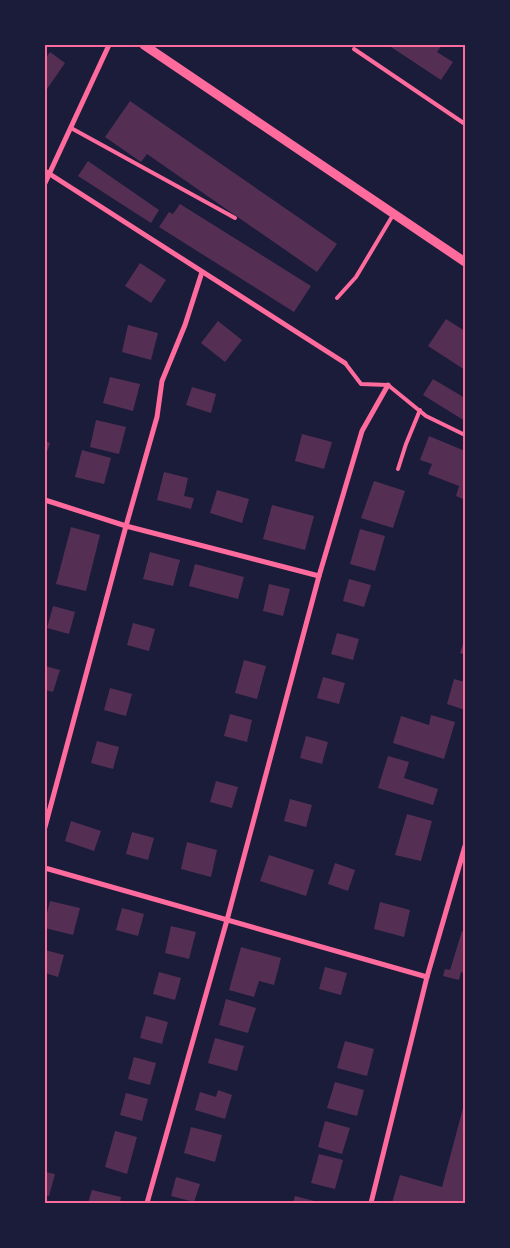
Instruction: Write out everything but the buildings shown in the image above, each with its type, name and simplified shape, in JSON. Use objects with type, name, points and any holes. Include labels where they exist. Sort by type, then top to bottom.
[{"type":"street","points":[[45,184],[47,172],[71,128],[109,45]]},
{"type":"street","points":[[144,45],[465,262]]},
{"type":"street","points":[[47,172],[345,363]]},
{"type":"street","points":[[45,826],[157,417],[162,380],[185,324],[202,272]]},
{"type":"street","points":[[147,1203],[227,920],[319,576],[362,431],[388,385]]},
{"type":"street","points":[[45,500],[126,526],[319,576]]},
{"type":"street","points":[[371,1203],[427,977],[465,846]]},
{"type":"street","points":[[45,868],[427,977]]},
{"type":"lane","points":[[354,49],[465,124]]},
{"type":"lane","points":[[71,128],[235,218]]},
{"type":"lane","points":[[337,298],[356,277],[394,214]]},
{"type":"lane","points":[[345,363],[361,384],[388,385],[426,416],[465,435]]},
{"type":"lane","points":[[398,468],[420,410]]}]
